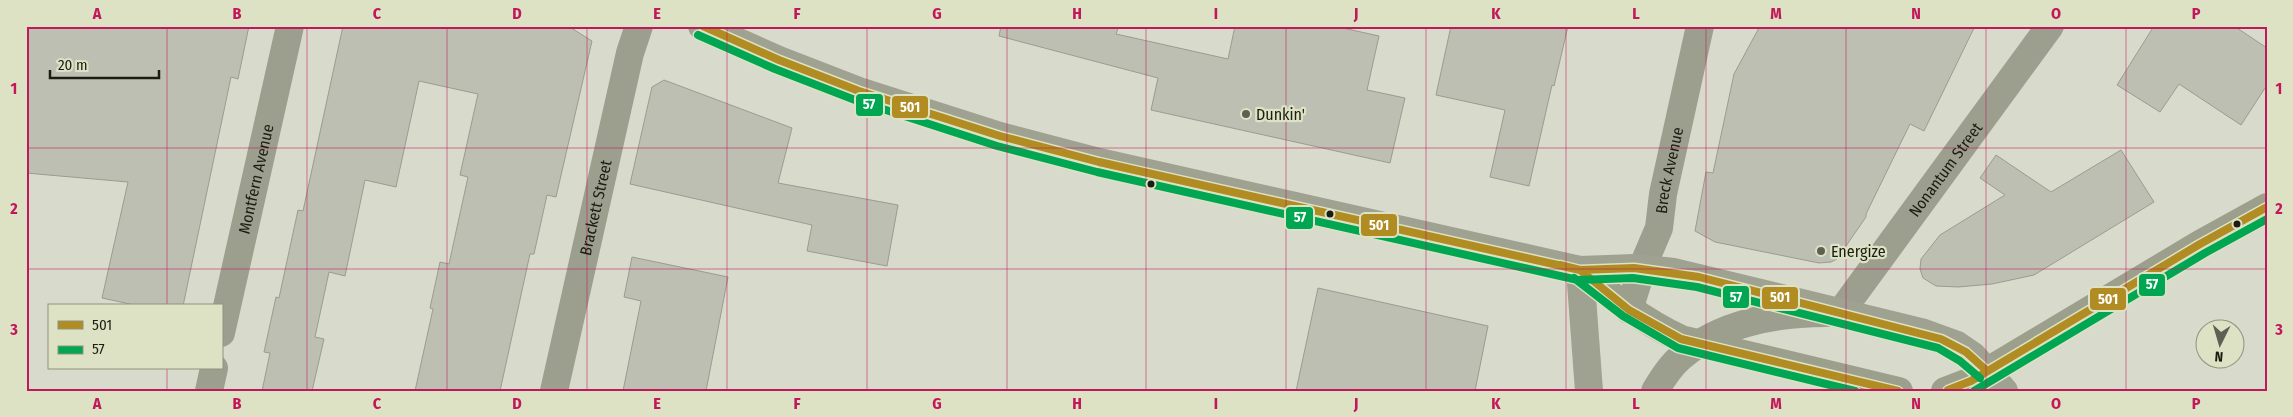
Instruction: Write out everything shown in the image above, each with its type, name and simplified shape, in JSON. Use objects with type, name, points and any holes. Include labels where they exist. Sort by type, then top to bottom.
[{"type":"main road","points":[[702,26],[779,60],[859,91],[956,123],[1151,174],[1580,270],[1642,268],[1698,277],[1921,332],[1957,345],[1973,356],[1993,384]]},
{"type":"main road","points":[[1945,391],[1971,381],[1993,384],[2200,244],[2267,207]]},
{"type":"main road","points":[[1580,270],[1629,310],[1660,329],[1698,345],[1899,391]]},
{"type":"main road","points":[[1580,270],[1589,391]]},
{"type":"street","name":"Montfern Avenue","points":[[222,329],[290,26]]},
{"type":"street","name":"Brackett Street","points":[[554,391],[630,53],[639,26]]},
{"type":"street","name":"Breck Avenue","points":[[1629,310],[1642,268],[1659,228],[1663,194],[1700,26]]},
{"type":"street","name":"Nonantum Street","points":[[1840,313],[1865,276],[2050,26]]},
{"type":"street","points":[[1655,391],[1680,358],[1698,345],[1751,322],[1774,316],[1840,313]]},
{"type":"street","points":[[209,391],[214,370]]},
{"type":"building","points":[[26,26],[249,26],[238,79],[231,77],[183,304],[130,304],[102,298],[128,182],[26,173]]},
{"type":"building","points":[[343,26],[568,26],[592,41],[556,197],[547,195],[534,254],[530,254],[500,391],[415,391],[433,309],[430,308],[440,262],[449,264],[468,177],[460,175],[478,94],[419,81],[396,187],[365,180],[345,276],[329,272],[315,337],[324,339],[312,391],[262,391],[270,353],[264,352],[276,297],[279,298],[298,210],[303,211]]},
{"type":"building","points":[[1001,26],[1119,26],[1116,34],[1228,59],[1235,26],[1334,26],[1379,36],[1367,90],[1405,98],[1390,163],[1151,110],[1158,78],[999,36]]},
{"type":"building","points":[[1451,26],[1568,26],[1554,86],[1552,85],[1529,186],[1490,177],[1505,110],[1436,95]]},
{"type":"building","points":[[1760,26],[1975,26],[1924,131],[1910,124],[1866,217],[1837,259],[1831,262],[1819,263],[1715,242],[1695,231],[1706,172],[1713,173],[1734,74]]},
{"type":"building","points":[[2154,26],[2234,26],[2267,48],[2267,85],[2241,125],[2179,84],[2160,112],[2117,85]]},
{"type":"building","points":[[664,80],[792,128],[778,183],[898,205],[887,266],[807,251],[812,225],[630,184],[652,87]]},
{"type":"building","points":[[2121,150],[2154,202],[2034,275],[1992,284],[1958,287],[1936,286],[1923,278],[1920,269],[1921,259],[1940,235],[2005,195],[1980,178],[1996,155],[2051,192]]},
{"type":"building","points":[[632,257],[728,277],[706,391],[623,391],[641,301],[624,297]]},
{"type":"building","points":[[1318,288],[1488,326],[1475,391],[1296,391]]},
{"type":"transit line","name":"501","points":[[703,26],[779,60],[859,91],[1000,136],[1099,162],[1580,270],[1634,268],[1699,277],[1941,339],[1966,352],[1987,371]]},
{"type":"transit line","name":"57","points":[[698,35],[775,69],[855,100],[997,146],[1097,172],[1578,280],[1633,278],[1697,287],[1938,348],[1960,361],[1980,378]]},
{"type":"transit line","name":"501","points":[[1948,390],[1971,381],[2200,244],[2267,207]]},
{"type":"transit line","name":"57","points":[[1974,391],[2205,253],[2267,219]]},
{"type":"transit line","name":"501","points":[[1560,265],[1580,270],[1629,310],[1681,339],[1898,391]]},
{"type":"transit line","name":"57","points":[[1574,278],[1623,316],[1678,348],[1855,391]]},
{"type":"place","name":"Dunkin'","points":[[1246,114]]},
{"type":"place","name":"Energize","points":[[1821,251]]}]
